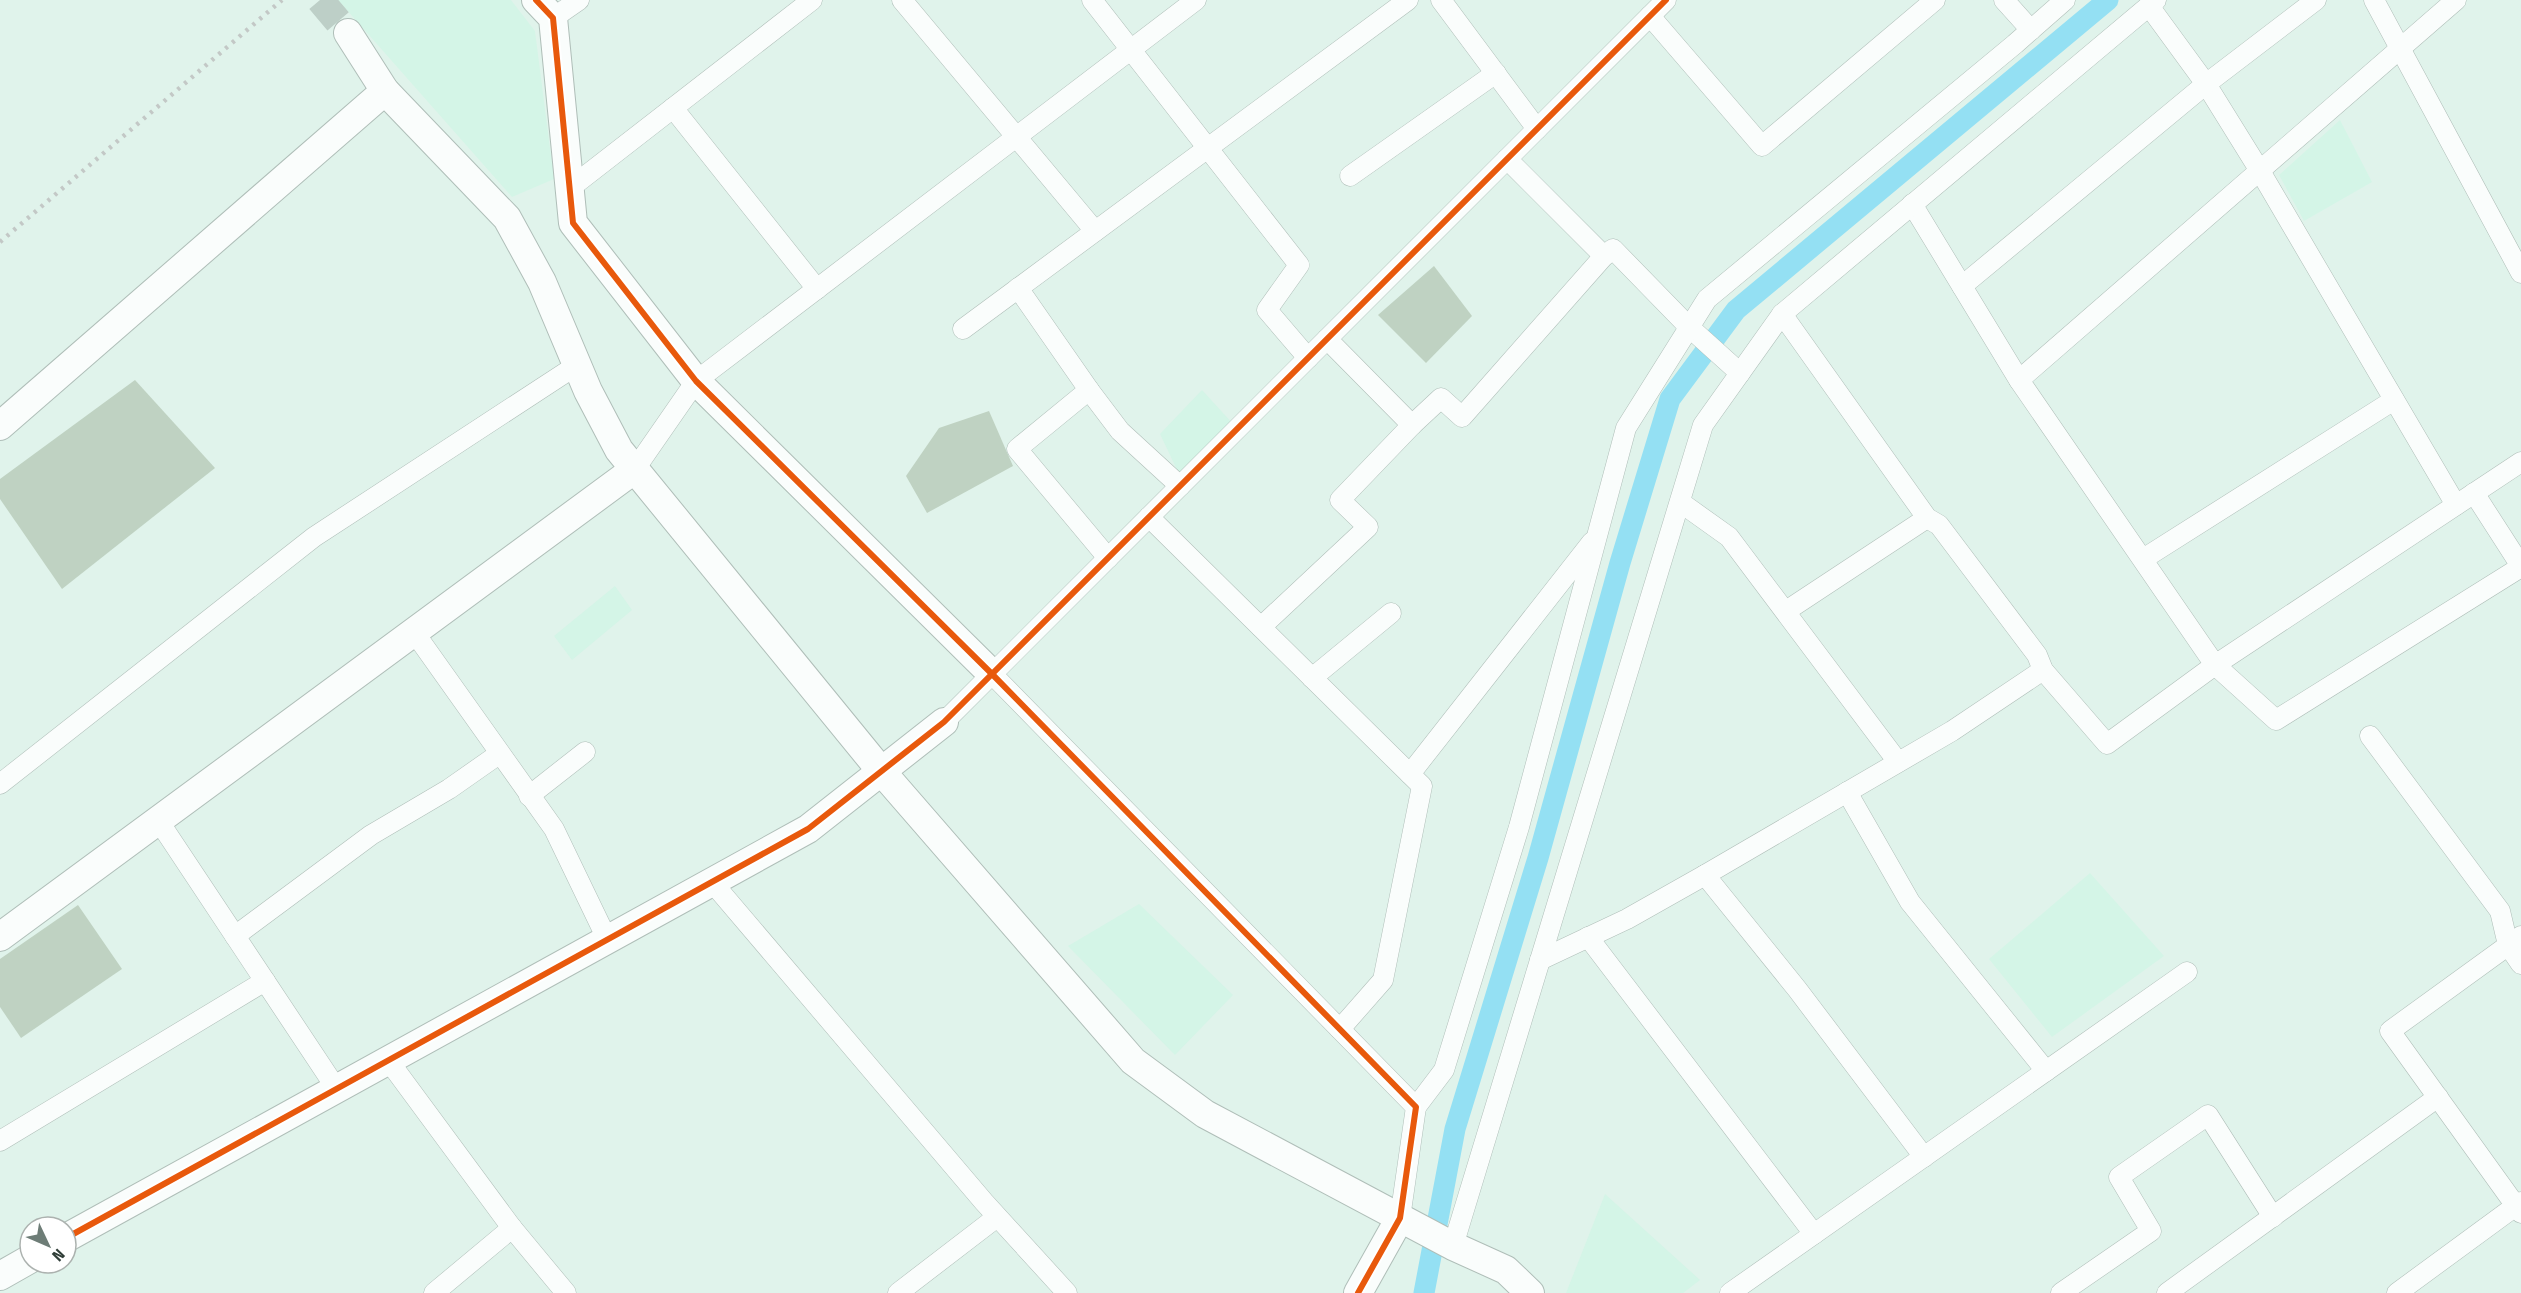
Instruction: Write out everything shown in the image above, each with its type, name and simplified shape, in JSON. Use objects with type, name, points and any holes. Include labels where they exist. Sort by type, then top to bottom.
[{"type":"street","points":[[579,0],[544,9],[573,223],[696,381],[992,674],[1416,1107]]},
{"type":"street","points":[[570,188],[812,0]]},
{"type":"street","points":[[902,0],[1095,231]]},
{"type":"street","points":[[1092,0],[1299,266],[1267,310],[1308,358]]},
{"type":"street","points":[[0,937],[634,469],[696,381],[1196,0]]},
{"type":"street","points":[[963,328],[1408,0]]},
{"type":"street","points":[[1441,0],[1537,129]]},
{"type":"street","points":[[78,1231],[808,829],[882,772],[944,722],[1666,0]]},
{"type":"street","points":[[1650,16],[1762,146],[1935,0]]},
{"type":"street","points":[[2004,0],[2031,30]]},
{"type":"street","points":[[1358,1293],[1400,1218],[1416,1107],[1443,1070],[1519,827],[1626,428],[1707,299],[2065,0]]},
{"type":"street","points":[[1962,286],[2206,84],[2316,0]]},
{"type":"street","points":[[2374,0],[2521,273]]},
{"type":"street","points":[[2019,380],[2456,0]]},
{"type":"street","points":[[1453,1246],[1703,425],[1782,314],[2152,3],[2260,171],[2456,505]]},
{"type":"street","points":[[348,33],[385,91],[507,218],[542,282],[577,365],[619,450],[882,772],[1133,1061],[1205,1114],[1453,1246],[1506,1270],[1530,1293]]},
{"type":"street","points":[[1350,176],[1496,74]]},
{"type":"street","points":[[0,426],[385,91]]},
{"type":"street","points":[[673,108],[817,289]]},
{"type":"street","points":[[1507,159],[1604,256]]},
{"type":"street","points":[[1912,204],[2019,380],[2215,665],[2276,720],[2521,567],[2474,493]]},
{"type":"street","points":[[1261,627],[1368,526],[1340,500],[1441,398],[1462,417],[1604,256],[1613,249],[1689,327],[1740,373]]},
{"type":"street","points":[[1018,288],[1120,431],[1180,486]]},
{"type":"street","points":[[1782,314],[1927,518],[1946,534],[2037,655],[2043,670],[2107,744],[2215,665],[2521,462]]},
{"type":"street","points":[[1328,339],[1412,425]]},
{"type":"street","points":[[0,784],[314,537],[577,365]]},
{"type":"street","points":[[1089,390],[1017,449],[1108,558]]},
{"type":"street","points":[[2143,559],[2394,400]]},
{"type":"street","points":[[1680,502],[1729,537],[1899,762]]},
{"type":"street","points":[[1149,517],[1422,786],[1383,980],[1340,1029]]},
{"type":"street","points":[[1786,611],[1927,518]]},
{"type":"street","points":[[1410,774],[1597,536]]},
{"type":"street","points":[[1312,678],[1391,613]]},
{"type":"street","points":[[414,632],[554,830],[607,939]]},
{"type":"street","points":[[1540,960],[1627,919],[1952,731],[2043,670]]},
{"type":"street","points":[[2370,736],[2500,910],[2514,941],[2521,964]]},
{"type":"street","points":[[529,796],[585,752]]},
{"type":"street","points":[[235,936],[370,835],[449,789],[499,754]]},
{"type":"street","points":[[1847,792],[1910,902],[2046,1071]]},
{"type":"street","points":[[158,820],[336,1089]]},
{"type":"street","points":[[1705,874],[1797,989],[1924,1156]]},
{"type":"street","points":[[712,882],[997,1217],[1067,1293]]},
{"type":"street","points":[[1588,937],[1814,1234]]},
{"type":"street","points":[[2397,1293],[2519,1207],[2390,1030],[2514,941]]},
{"type":"street","points":[[1730,1293],[2187,972]]},
{"type":"street","points":[[0,1141],[265,981]]},
{"type":"street","points":[[388,1060],[512,1228],[566,1293]]},
{"type":"street","points":[[2167,1293],[2438,1097]]},
{"type":"street","points":[[2061,1293],[2151,1231],[2119,1177],[2208,1115],[2273,1217]]},
{"type":"street","points":[[898,1293],[997,1217]]},
{"type":"street","points":[[434,1293],[512,1228]]},
{"type":"street","points":[[0,1276],[18,1266]]},
{"type":"shaded area","points":[[338,0],[511,0],[535,31],[554,179],[512,197]]},
{"type":"shaded area","points":[[2340,120],[2372,182],[2304,221],[2279,175]]},
{"type":"shaded area","points":[[1202,390],[1234,425],[1179,474],[1160,434]]},
{"type":"shaded area","points":[[615,586],[632,610],[572,660],[554,636]]},
{"type":"shaded area","points":[[2090,873],[2164,956],[2052,1037],[1989,959]]},
{"type":"shaded area","points":[[1139,904],[1233,995],[1175,1055],[1068,946]]},
{"type":"shaded area","points":[[1605,1194],[1700,1280],[1683,1293],[1566,1293]]},
{"type":"building","points":[[1434,266],[1472,316],[1426,363],[1378,315]]},
{"type":"building","points":[[135,380],[215,468],[62,589],[0,499],[0,479]]},
{"type":"building","points":[[989,411],[1013,466],[927,513],[906,476],[939,428]]},
{"type":"building","points":[[78,905],[122,969],[21,1038],[0,1007],[0,959]]},
{"type":"waterway","points":[[1424,1293],[1455,1129],[1538,858],[1620,563],[1670,399],[1736,310],[2108,0]]},
{"type":"tunnel","points":[[320,0],[348,33]]},
{"type":"railway","points":[[0,242],[282,0]]},
{"type":"cycle path","points":[[536,0],[553,18],[573,223],[696,381],[992,674],[1416,1107],[1400,1218],[1358,1293]]},
{"type":"cycle path","points":[[78,1231],[808,829],[944,722],[1666,0]]}]
